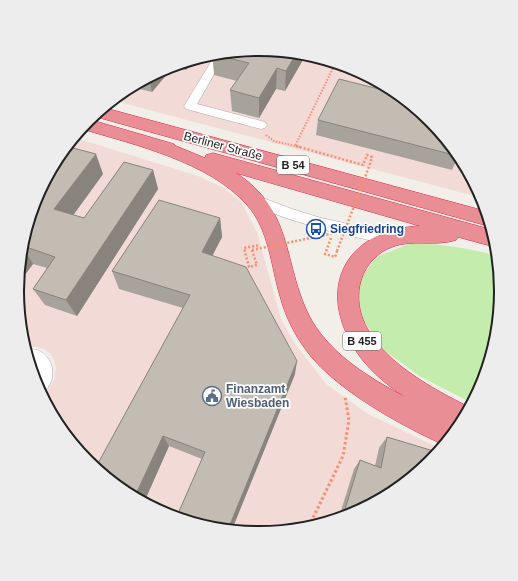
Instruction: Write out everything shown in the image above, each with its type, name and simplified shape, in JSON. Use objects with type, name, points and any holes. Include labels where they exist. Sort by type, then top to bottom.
[{"type":"highway","name":"Berliner Straße","points":[[104,114],[485,230]]},
{"type":"highway","name":"B 54","points":[[91,126],[155,144],[485,230]]},
{"type":"highway","points":[[155,144],[220,173],[240,186],[255,200],[264,213],[271,228],[294,309],[304,328],[315,344],[338,368],[371,390],[446,432]]},
{"type":"highway","name":"B 455","points":[[458,415],[430,401],[399,379],[378,360],[365,345],[353,326],[349,312],[347,294],[349,280],[354,267],[360,258],[371,248],[390,239],[427,234],[485,230]]},
{"type":"street","points":[[218,59],[190,106],[261,125]]},
{"type":"street","points":[[255,200],[274,209],[318,222],[390,239]]},
{"type":"street","points":[[34,357],[39,359],[44,364],[45,376],[42,380]]},
{"type":"path","points":[[295,146],[334,68]]},
{"type":"path","points":[[261,125],[262,132],[274,141],[363,165],[367,155],[372,157],[335,257],[325,254],[329,244]]},
{"type":"path","points":[[266,244],[244,248],[249,267],[256,265],[252,250],[345,232]]},
{"type":"path","points":[[312,519],[343,456],[349,420],[344,390]]},
{"type":"shaded area","points":[[244,56],[274,56],[305,60],[349,73],[390,95],[402,104],[425,124],[445,147],[463,173],[474,196],[119,102],[128,95],[169,73],[213,60]]},
{"type":"shaded area","points":[[79,139],[198,176],[224,188],[241,202],[257,232],[281,319],[293,341],[326,384],[368,414],[435,446],[414,467],[390,486],[349,508],[335,513],[305,521],[259,526],[213,521],[169,508],[141,494],[116,477],[93,457],[73,434],[55,408],[48,394],[47,392],[54,380],[56,368],[50,353],[42,348],[31,346],[26,321],[24,290],[26,260],[36,215],[48,187],[55,173]]},
{"type":"green space","points":[[409,244],[452,246],[491,254],[494,290],[492,321],[482,366],[467,400],[421,377],[381,348],[364,321],[357,298],[359,281],[376,257]]},
{"type":"building","points":[[244,56],[274,56],[294,58],[286,71],[277,68],[259,98],[230,90],[249,63],[228,58]]},
{"type":"building","points":[[339,79],[380,89],[402,104],[425,124],[450,154],[318,120]]},
{"type":"building","points":[[72,148],[96,154],[54,209],[84,218],[124,162],[153,170],[66,300],[33,289],[55,257],[28,248],[36,215],[48,187],[55,173]]},
{"type":"building","points":[[159,200],[220,218],[202,252],[246,267],[297,361],[231,523],[213,521],[179,512],[205,452],[163,436],[137,492],[116,477],[99,462],[190,295],[112,271]]},
{"type":"building","points":[[387,437],[431,450],[414,467],[390,486],[345,509],[360,460],[381,468]]},
{"type":"place","name":"Siegfriedring","points":[[316,229]]},
{"type":"place","name":"Finanzamt Wiesbaden","points":[[212,396]]}]
